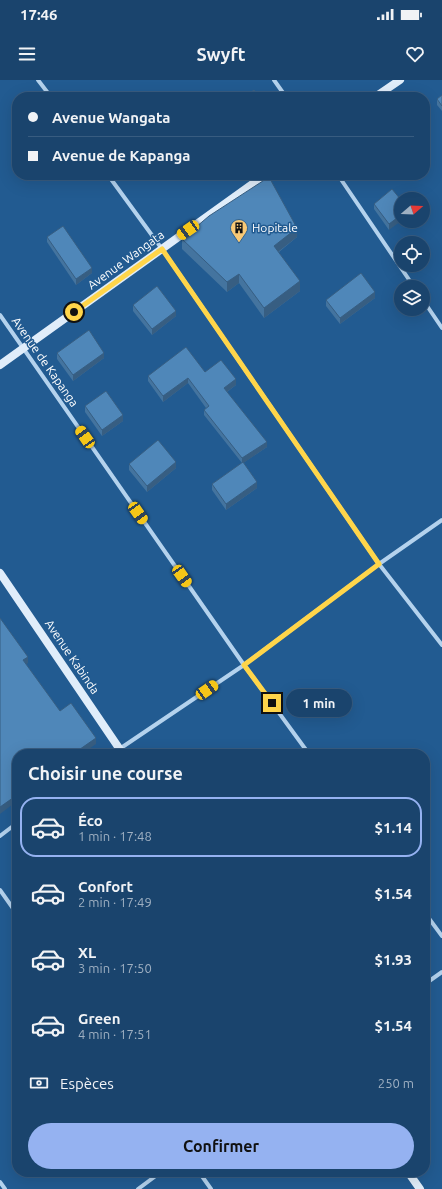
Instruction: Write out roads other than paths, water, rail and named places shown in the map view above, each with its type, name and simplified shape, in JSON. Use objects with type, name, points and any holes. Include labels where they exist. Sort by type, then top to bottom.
[{"type":"street","points":[[38,80],[46,92]]},
{"type":"street","points":[[274,80],[282,92]]},
{"type":"street","points":[[383,92],[400,80]]},
{"type":"street","points":[[112,180],[162,249],[379,564],[442,645]]},
{"type":"street","name":"Avenue Wangata","points":[[0,365],[258,180]]},
{"type":"street","points":[[341,180],[409,280]]},
{"type":"street","points":[[430,310],[442,328]]},
{"type":"street","name":"Avenue de Kapanga","points":[[0,315],[244,665],[305,749]]},
{"type":"street","points":[[125,749],[244,665],[379,564],[442,520]]},
{"type":"street","name":"Avenue Kabinda","points":[[0,573],[121,749]]},
{"type":"street","points":[[0,836],[12,827]]},
{"type":"street","points":[[0,890],[12,907]]},
{"type":"street","points":[[430,920],[442,936]]},
{"type":"street","points":[[430,980],[442,972]]},
{"type":"street","points":[[138,1189],[154,1177]]},
{"type":"street","points":[[203,1177],[211,1189]]},
{"type":"street","points":[[412,1177],[420,1189]]},
{"type":"street","points":[[0,1182],[5,1189]]},
{"type":"place","name":"Hopitale","points":[[239,243]]}]
